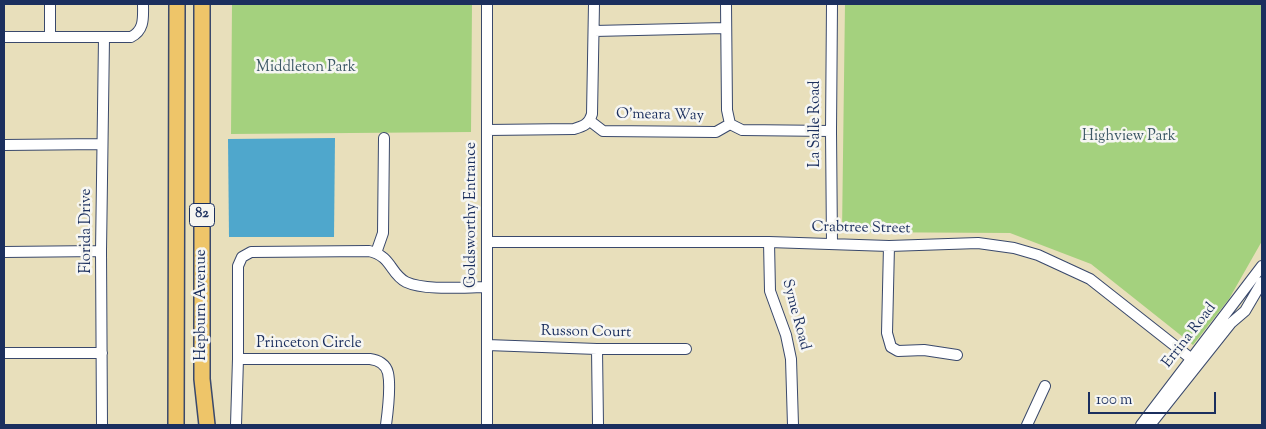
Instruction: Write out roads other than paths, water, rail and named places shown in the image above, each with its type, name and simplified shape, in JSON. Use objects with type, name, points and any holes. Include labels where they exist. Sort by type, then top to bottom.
[{"type":"main road","name":"Hepburn Avenue","points":[[176,425],[177,4]]},
{"type":"main road","name":"Hepburn Avenue","points":[[202,4],[202,379],[207,425]]},
{"type":"street","points":[[50,4],[50,37]]},
{"type":"street","points":[[4,37],[131,37],[141,28],[143,4]]},
{"type":"street","name":"Goldsworthy Entrance","points":[[487,4],[487,425]]},
{"type":"street","points":[[487,130],[574,129],[584,126],[590,121],[592,114],[594,4]]},
{"type":"street","points":[[726,4],[727,110],[730,124],[742,130],[831,131]]},
{"type":"street","name":"La Salle Road","points":[[832,4],[832,244]]},
{"type":"street","points":[[594,31],[725,28]]},
{"type":"street","name":"Florida Drive","points":[[102,425],[101,251],[104,38]]},
{"type":"street","name":"O'meara Way","points":[[590,121],[603,131],[716,132],[730,124]]},
{"type":"street","points":[[376,253],[383,233],[384,138]]},
{"type":"street","points":[[4,145],[102,144]]},
{"type":"street","name":"Crabtree Street","points":[[487,242],[769,242],[889,246],[978,243],[1014,248],[1038,255],[1090,279],[1195,361]]},
{"type":"street","name":"Syme Road","points":[[769,242],[770,291],[786,335],[791,359],[792,425]]},
{"type":"street","points":[[889,246],[887,333],[891,347],[898,351],[924,350],[957,355]]},
{"type":"street","points":[[4,252],[101,251]]},
{"type":"street","points":[[238,359],[238,266],[242,257],[251,252],[362,251],[376,253],[386,260],[402,279],[415,285],[487,287]]},
{"type":"street","name":"Errina Road","points":[[1150,425],[1195,361],[1261,274]]},
{"type":"street","name":"Russon Court","points":[[487,345],[597,349],[686,349]]},
{"type":"street","points":[[597,349],[598,425]]},
{"type":"street","points":[[4,353],[102,353]]},
{"type":"street","name":"Princeton Circle","points":[[236,425],[238,359],[370,359],[379,361],[388,373],[386,425]]},
{"type":"street","name":"Errina Road","points":[[1141,425],[1195,361]]},
{"type":"street","points":[[1027,425],[1045,386]]},
{"type":"water","points":[[335,138],[334,237],[229,237],[228,139]]},
{"type":"park label","name":"Middleton Park","points":[[306,68]]},
{"type":"park label","name":"Highview Park","points":[[1129,137]]}]
